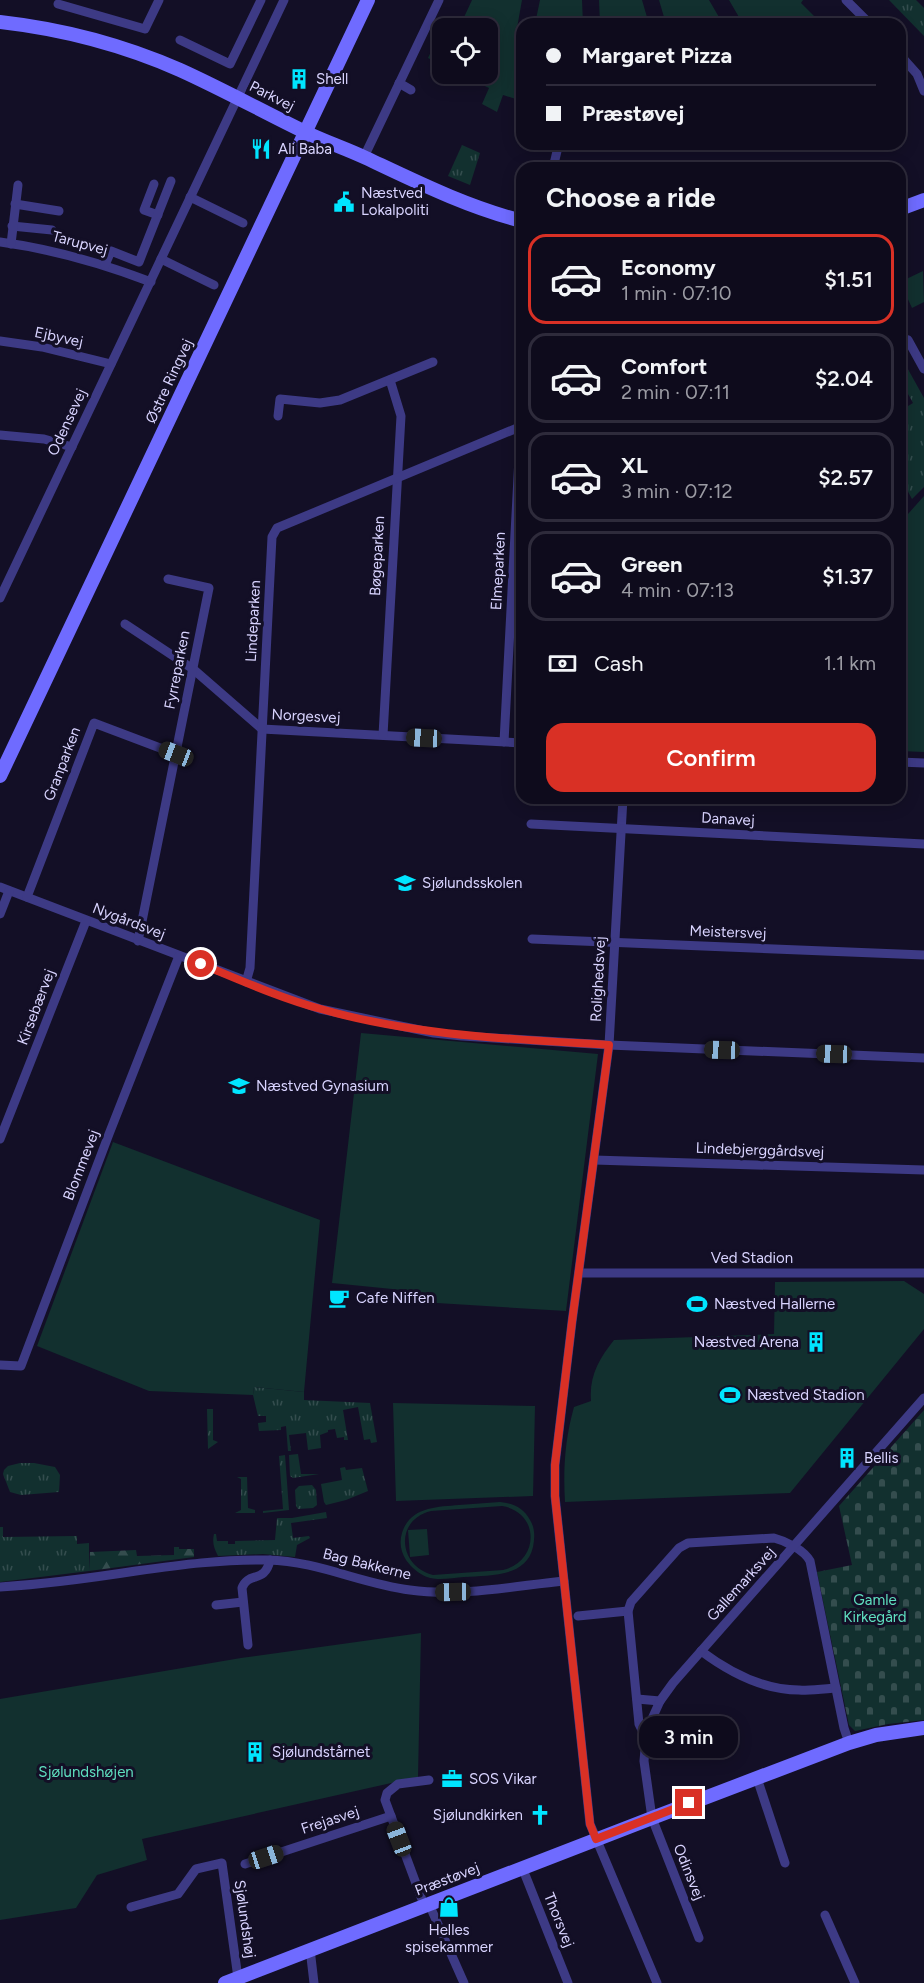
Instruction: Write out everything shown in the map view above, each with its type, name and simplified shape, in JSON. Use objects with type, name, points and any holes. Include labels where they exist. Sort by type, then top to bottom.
[{"type":"street","points":[[58,4],[145,29],[159,0]]},
{"type":"street","points":[[180,40],[230,64],[261,0]]},
{"type":"street","name":"Odensevej","points":[[0,598],[284,0]]},
{"type":"street","name":"Østre Ringvej","points":[[0,776],[368,0]]},
{"type":"street","points":[[364,157],[439,0]]},
{"type":"street","points":[[846,0],[864,18]]},
{"type":"street","name":"Parkvej","points":[[0,22],[33,26],[90,39],[179,70],[305,132],[434,190],[490,213],[516,220]]},
{"type":"street","points":[[247,29],[266,38]]},
{"type":"street","points":[[906,62],[917,74],[924,91]]},
{"type":"street","points":[[399,83],[411,90]]},
{"type":"street","points":[[105,265],[111,251],[139,262],[171,180]]},
{"type":"street","points":[[154,184],[144,210],[158,215]]},
{"type":"street","points":[[11,243],[18,185]]},
{"type":"street","points":[[190,197],[243,223]]},
{"type":"street","points":[[906,207],[924,200]]},
{"type":"street","points":[[15,204],[58,211]]},
{"type":"street","points":[[12,226],[52,230]]},
{"type":"street","name":"Tarupvej","points":[[0,242],[53,251],[105,265],[151,282]]},
{"type":"street","points":[[161,259],[214,285]]},
{"type":"street","points":[[906,341],[908,340],[924,369]]},
{"type":"street","name":"Ejbyvej","points":[[0,341],[42,347],[111,364]]},
{"type":"street","points":[[278,416],[280,399],[320,404],[340,400],[433,362]]},
{"type":"street","name":"Bøgeparken","points":[[383,735],[401,416],[390,380]]},
{"type":"street","name":"Lindeparken","points":[[246,982],[250,968],[272,537],[277,528],[516,429]]},
{"type":"street","points":[[0,435],[44,440],[72,447]]},
{"type":"street","name":"Elmeparken","points":[[504,742],[516,520]]},
{"type":"street","name":"Fyrreparken","points":[[138,941],[209,588],[168,579]]},
{"type":"street","name":"Norgesvej","points":[[125,624],[193,669],[262,729],[516,743]]},
{"type":"street","name":"Granparken","points":[[27,897],[94,723],[176,754]]},
{"type":"street","points":[[906,762],[924,763]]},
{"type":"street","name":"Rolighedsvej","points":[[596,1839],[590,1824],[555,1496],[555,1465],[609,1045],[623,804]]},
{"type":"street","name":"Danavej","points":[[531,824],[924,844]]},
{"type":"street","points":[[0,914],[5,889]]},
{"type":"street","name":"Nygårdsvej","points":[[5,889],[320,1009],[434,1033],[609,1045],[924,1058]]},
{"type":"street","name":"Kirsebærvej","points":[[0,1139],[86,921]]},
{"type":"street","name":"Meistersvej","points":[[532,939],[924,955]]},
{"type":"street","name":"Blommevej","points":[[0,1365],[21,1366],[179,956]]},
{"type":"street","name":"Lindebjerggårdsvej","points":[[594,1160],[924,1170]]},
{"type":"street","name":"Ved Stadion","points":[[579,1274],[924,1273]]},
{"type":"street","name":"Gallemarksvej","points":[[651,1818],[644,1761],[646,1738],[660,1701],[701,1651],[924,1398]]},
{"type":"street","points":[[646,1738],[639,1724],[628,1611],[631,1602],[679,1548],[688,1543],[774,1538],[794,1547],[810,1561],[849,1743]]},
{"type":"street","name":"Bag Bakkerne","points":[[0,1587],[47,1584],[231,1560],[270,1560],[306,1564],[412,1591],[464,1592],[564,1581]]},
{"type":"street","points":[[248,1645],[243,1583],[265,1573],[270,1560]]},
{"type":"street","points":[[216,1605],[243,1602]]},
{"type":"street","points":[[578,1616],[628,1611]]},
{"type":"street","points":[[701,1651],[738,1676],[776,1688],[798,1690],[837,1688]]},
{"type":"street","points":[[637,1699],[660,1701]]},
{"type":"street","name":"Præstøvej","points":[[231,1981],[849,1743],[876,1735],[924,1728]]},
{"type":"street","points":[[758,1778],[785,1863]]},
{"type":"street","points":[[429,1780],[406,1782],[392,1787],[385,1800],[427,1904],[464,1983]]},
{"type":"street","name":"Frejasvej","points":[[245,1864],[391,1816]]},
{"type":"street","name":"Odinsvej","points":[[651,1818],[699,1938]]},
{"type":"street","points":[[596,1839],[657,1983]]},
{"type":"street","name":"Sjølundshøj","points":[[131,1907],[178,1894],[196,1869],[222,1863],[231,1981]]},
{"type":"street","name":"Thorsvej","points":[[522,1868],[568,1983]]},
{"type":"street","points":[[825,1915],[855,1983]]},
{"type":"street","points":[[310,1949],[314,1983]]},
{"type":"green space","points":[[472,0],[522,0],[519,18],[516,18],[514,45],[516,46],[516,99],[503,95],[497,112],[482,104],[489,88],[481,84],[498,84],[498,18],[464,18]]},
{"type":"green space","points":[[540,0],[582,0],[583,18],[536,18]]},
{"type":"green space","points":[[599,0],[642,0],[647,18],[600,18]]},
{"type":"green space","points":[[659,0],[709,0],[720,18],[664,18]]},
{"type":"green space","points":[[729,0],[803,0],[801,3],[816,18],[740,18]]},
{"type":"green space","points":[[889,0],[916,0],[924,8],[924,36]]},
{"type":"green space","points":[[462,145],[480,153],[470,185],[448,176]]},
{"type":"green space","points":[[923,271],[924,302],[912,308],[906,295],[906,279]]},
{"type":"green space","points":[[906,366],[924,398],[924,487],[912,499],[906,488],[906,407],[913,403],[906,390]]},
{"type":"green space","points":[[924,496],[924,752],[906,751],[906,516]]},
{"type":"green space","points":[[361,1033],[598,1054],[566,1311],[437,1303],[412,1291],[332,1283]]},
{"type":"green space","points":[[113,1142],[320,1220],[304,1392],[254,1387],[253,1395],[149,1391],[37,1346]]},
{"type":"green space","name":"Næstved Stadion","points":[[904,1281],[924,1294],[924,1329],[790,1493],[565,1502],[565,1454],[574,1407],[591,1401],[596,1368],[614,1340],[774,1334],[775,1282]]},
{"type":"green space","points":[[254,1387],[304,1392],[304,1400],[370,1403],[377,1442],[371,1443],[370,1439],[364,1440],[358,1407],[343,1410],[348,1440],[344,1440],[344,1437],[337,1438],[335,1429],[328,1430],[320,1435],[321,1448],[308,1450],[306,1433],[289,1435],[291,1451],[288,1451],[286,1426],[281,1427],[281,1430],[259,1431],[258,1423],[266,1422],[266,1416],[258,1416],[253,1395]]},
{"type":"green space","points":[[393,1403],[535,1406],[533,1496],[396,1501]]},
{"type":"green space","points":[[207,1409],[213,1409],[213,1440],[218,1442],[208,1449]]},
{"type":"green space","name":"Gamle Kirkegård","points":[[924,1410],[924,1720],[855,1731],[849,1725],[817,1572],[852,1565],[839,1506]]},
{"type":"green space","points":[[298,1454],[301,1474],[319,1474],[293,1478],[290,1476],[289,1455]]},
{"type":"green space","points":[[285,1455],[289,1510],[263,1513],[263,1511],[283,1509],[279,1456]]},
{"type":"green space","points":[[20,1463],[55,1467],[60,1475],[59,1492],[21,1495],[10,1492],[3,1474],[4,1470],[8,1466]]},
{"type":"green space","points":[[345,1467],[346,1470],[362,1468],[368,1491],[326,1505],[321,1484],[342,1480],[340,1468]]},
{"type":"green space","points":[[237,1477],[247,1477],[248,1508],[255,1510],[255,1513],[235,1513],[241,1510],[241,1479]]},
{"type":"green space","points":[[312,1485],[316,1490],[317,1505],[313,1508],[298,1509],[295,1490],[299,1486]]},
{"type":"green space","points":[[500,1502],[518,1507],[525,1512],[532,1523],[533,1547],[529,1557],[515,1570],[495,1575],[440,1579],[421,1574],[406,1560],[401,1547],[402,1533],[406,1524],[417,1513],[442,1507]],"holes":[[[502,1506],[514,1510],[523,1517],[529,1527],[531,1537],[524,1557],[515,1565],[503,1570],[433,1575],[421,1570],[407,1553],[406,1533],[411,1524],[419,1516],[431,1511]]]},
{"type":"green space","points":[[326,1512],[327,1518],[291,1523],[293,1538],[309,1536],[310,1538],[297,1545],[295,1557],[263,1554],[218,1556],[214,1548],[214,1534],[216,1534],[217,1541],[228,1541],[228,1544],[235,1544],[235,1541],[275,1540],[277,1518],[292,1518]]},
{"type":"green space","points":[[0,1527],[3,1527],[3,1537],[77,1536],[77,1544],[89,1543],[89,1571],[0,1582]]},
{"type":"green space","points":[[427,1529],[429,1555],[410,1557],[408,1530]]},
{"type":"green space","points":[[174,1547],[194,1549],[194,1557],[89,1571],[90,1552],[136,1550],[137,1556],[174,1555]]},
{"type":"green space","name":"Sjølundshøjen","points":[[421,1633],[418,1777],[142,1839],[147,1860],[97,1875],[76,1908],[0,1920],[0,1699],[241,1658]]},
{"type":"place","name":"Shell","points":[[299,79]]},
{"type":"place","name":"Ali Baba","points":[[261,149]]},
{"type":"place","name":"Næstved Lokalpoliti","points":[[344,202]]},
{"type":"place","name":"Sjølundsskolen","points":[[405,883]]},
{"type":"place","name":"Næstved Gynasium","points":[[239,1086]]},
{"type":"place","name":"Cafe Niffen","points":[[339,1298]]},
{"type":"place","name":"Næstved Hallerne","points":[[697,1304]]},
{"type":"place","name":"Næstved Arena","points":[[816,1342]]},
{"type":"place","name":"Næstved Stadion","points":[[730,1395]]},
{"type":"place","name":"Bellis","points":[[847,1458]]},
{"type":"place","name":"Sjølundstårnet","points":[[255,1752]]},
{"type":"place","name":"SOS Vikar","points":[[452,1779]]},
{"type":"place","name":"Sjølundkirken","points":[[540,1815]]},
{"type":"place","name":"Helles spisekammer","points":[[449,1907]]},
{"type":"route","points":[[201,964],[320,1009],[434,1033],[609,1045],[555,1465],[555,1496],[567,1616],[590,1824],[596,1839],[689,1803]]}]
